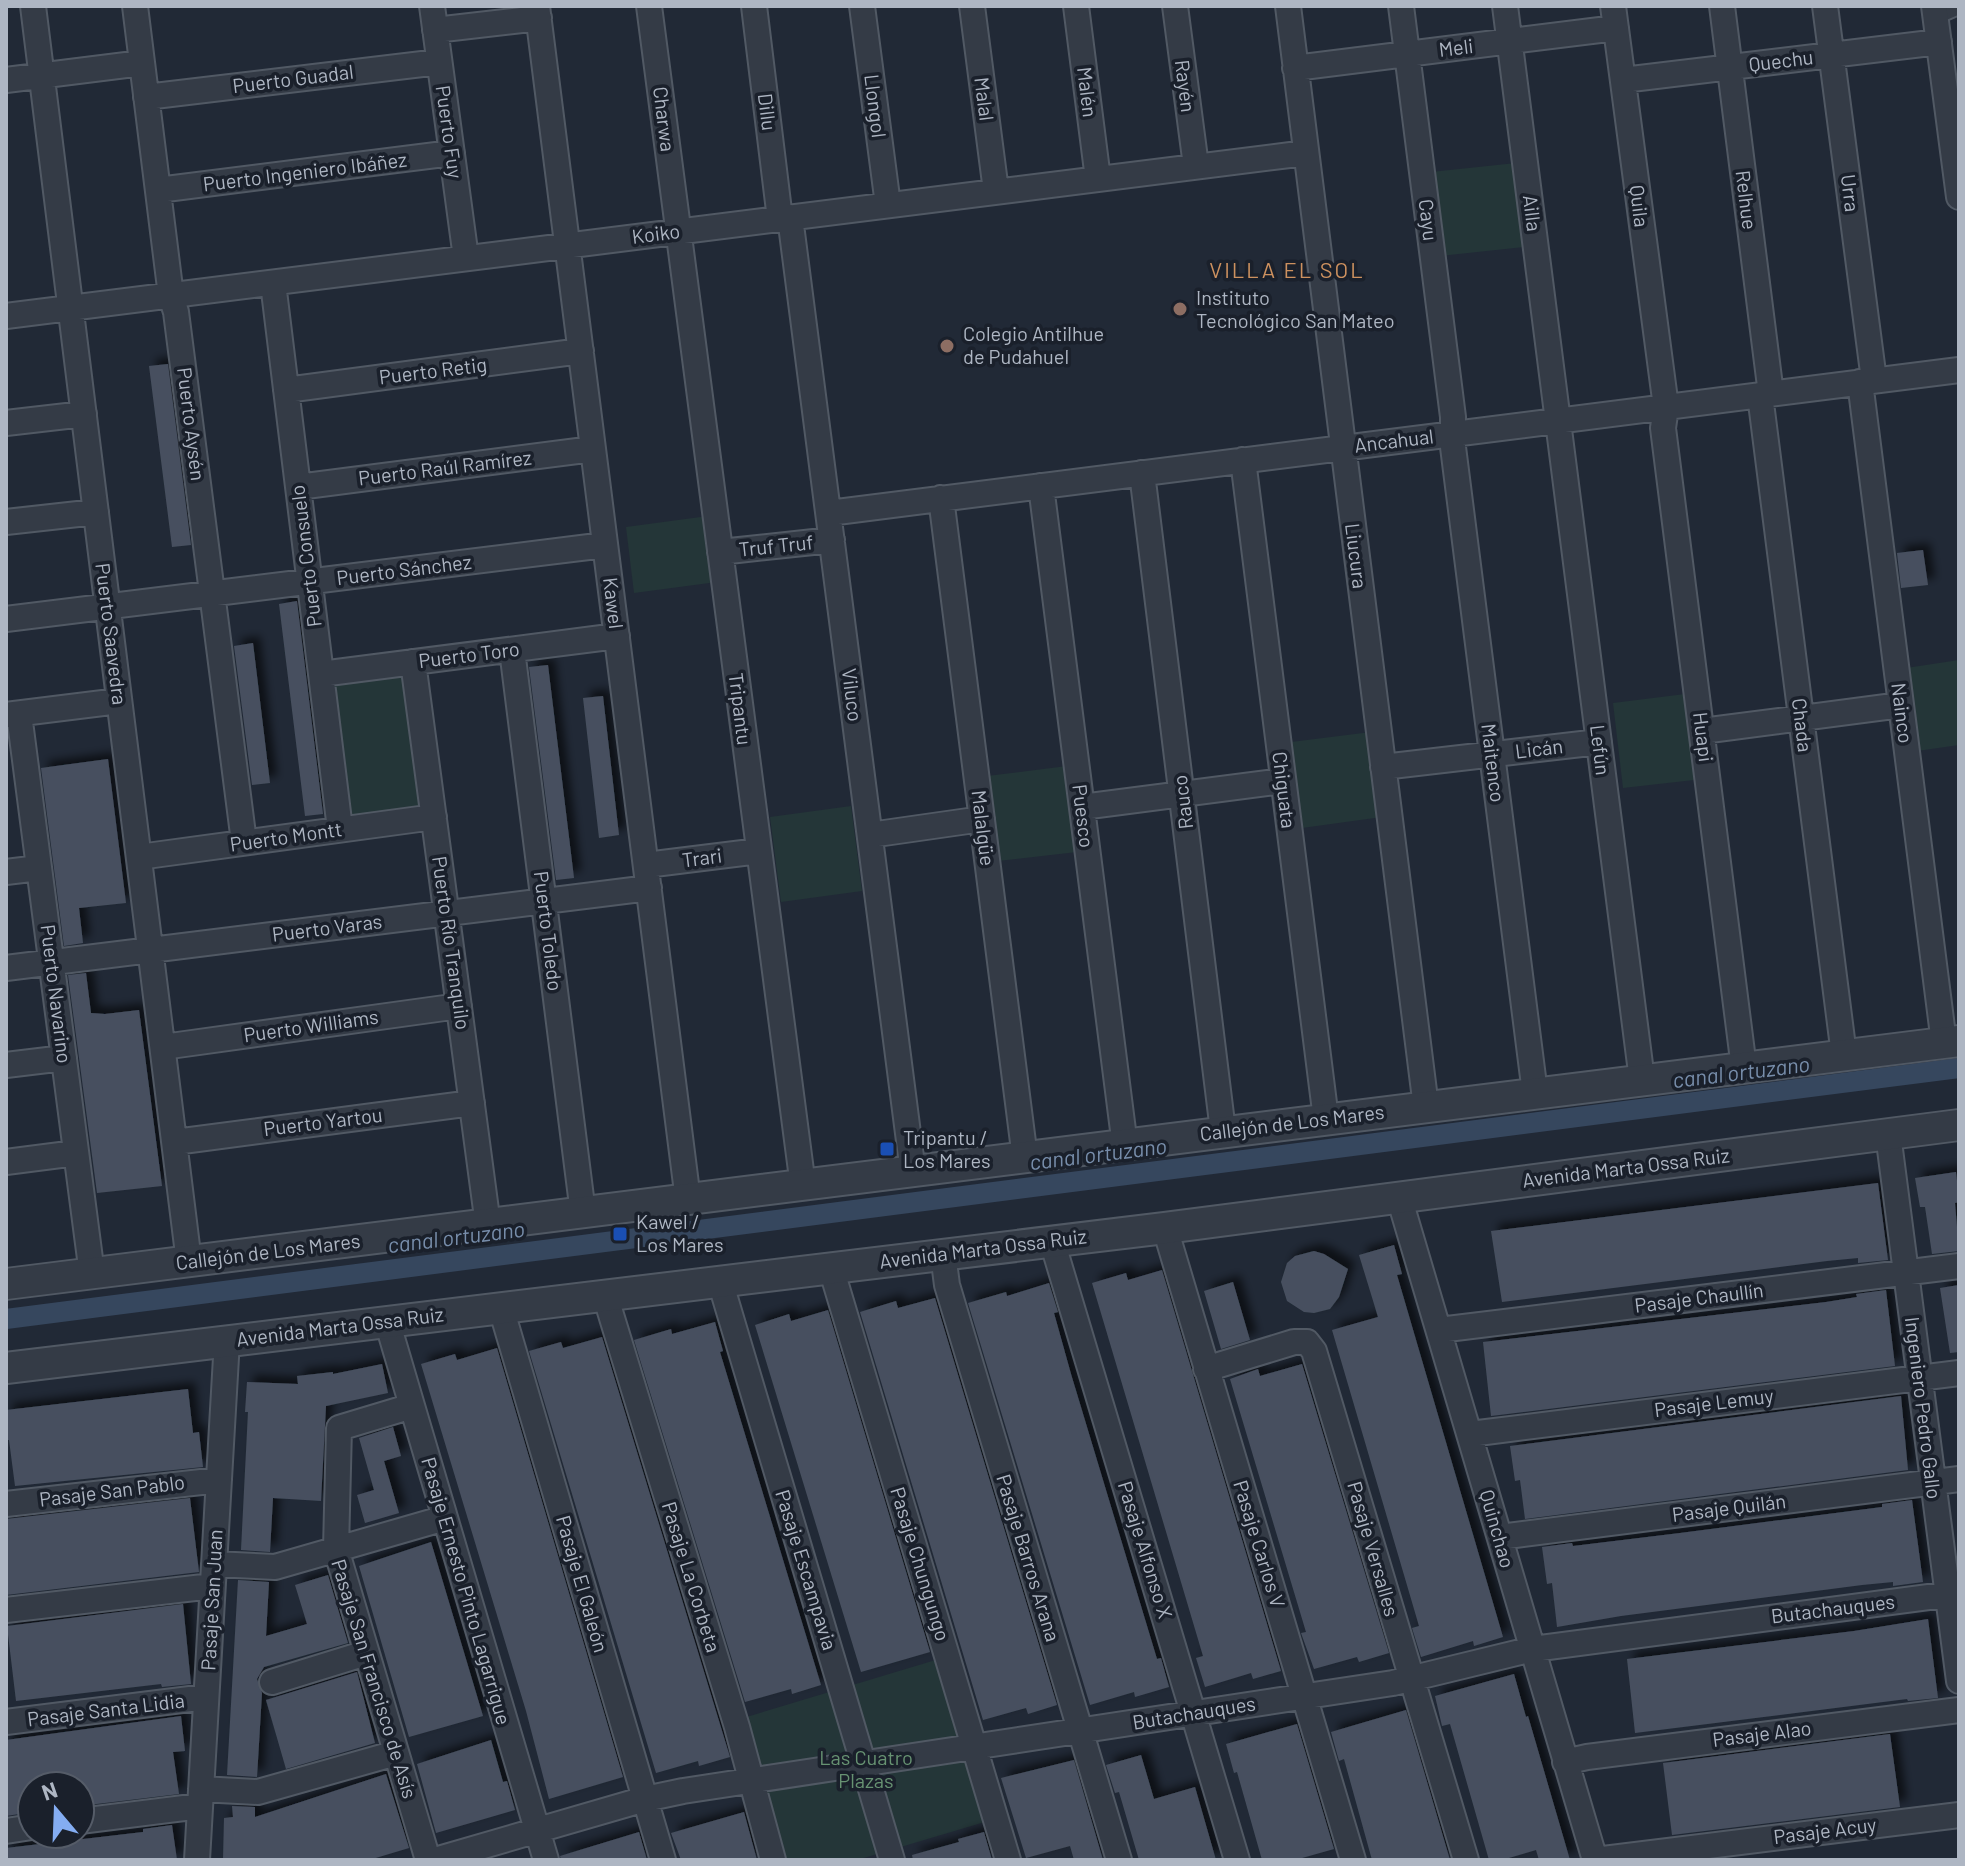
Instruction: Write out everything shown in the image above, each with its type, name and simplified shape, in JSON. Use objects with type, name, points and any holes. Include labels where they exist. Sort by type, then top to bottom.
[{"type":"street","name":"Puerto Saavedra","points":[[33,6],[189,1262]]},
{"type":"street","name":"Puerto Aysén","points":[[135,6],[244,842]]},
{"type":"street","name":"Puerto Fuy","points":[[432,6],[466,258]]},
{"type":"street","name":"Charwa","points":[[649,6],[678,232]]},
{"type":"street","name":"Dillu","points":[[754,6],[785,218]]},
{"type":"street","name":"Llongol","points":[[862,6],[888,205]]},
{"type":"street","name":"Malal","points":[[972,6],[996,191]]},
{"type":"street","name":"Malén","points":[[1076,6],[1098,179]]},
{"type":"street","name":"Rayén","points":[[1175,6],[1196,166]]},
{"type":"street","name":"Liucura","points":[[1288,6],[1426,1107]]},
{"type":"street","name":"Cayu","points":[[1401,6],[1453,417],[1451,434]]},
{"type":"street","name":"Ailla","points":[[1505,6],[1559,420]]},
{"type":"street","name":"Relhue","points":[[1722,6],[1765,394]]},
{"type":"street","name":"Urra","points":[[1825,6],[1867,381]]},
{"type":"street","points":[[435,30],[538,12]]},
{"type":"street","name":"Kawel","points":[[538,12],[688,1200]]},
{"type":"street","name":"Meli","points":[[1295,68],[1509,41],[1615,17]]},
{"type":"street","name":"Quila","points":[[1615,17],[1666,407]]},
{"type":"street","points":[[1936,22],[1959,197]]},
{"type":"street","name":"Quechu","points":[[1623,80],[1831,55],[1936,22]]},
{"type":"street","name":"Puerto Guadal","points":[[146,97],[439,62]]},
{"type":"street","points":[[6,80],[142,63]]},
{"type":"street","name":"Puerto Ingeniero Ibáñez","points":[[158,190],[452,153]]},
{"type":"street","name":"Koiko","points":[[6,316],[1306,153]]},
{"type":"street","name":"Viluco","points":[[785,218],[829,513],[913,1172]]},
{"type":"street","name":"Tripantu","points":[[678,232],[803,1186]]},
{"type":"street","name":"Puerto Consuelo","points":[[273,283],[340,829]]},
{"type":"street","name":"Puerto Retig","points":[[286,390],[581,351]]},
{"type":"street","name":"Ancahual","points":[[829,513],[1959,370]]},
{"type":"street","name":"Nainco","points":[[1867,381],[1901,705],[1952,1042]]},
{"type":"street","name":"Chada","points":[[1765,394],[1801,718],[1844,1055]]},
{"type":"street","name":"Huapi","points":[[1666,407],[1663,428],[1744,1068]]},
{"type":"street","points":[[6,423],[84,414]]},
{"type":"street","name":"Lefún","points":[[1559,420],[1642,1080]]},
{"type":"street","name":"Maitenco","points":[[1451,434],[1535,1093]]},
{"type":"street","name":"Puerto Raúl Ramírez","points":[[298,487],[593,449]]},
{"type":"street","name":"Chiguata","points":[[1243,460],[1326,1119]]},
{"type":"street","name":"Rauco","points":[[1142,473],[1223,1131]]},
{"type":"street","name":"Puesco","points":[[1041,486],[1125,1146]]},
{"type":"street","name":"Malalgüe","points":[[941,498],[1025,1158]]},
{"type":"street","points":[[6,522],[96,512]]},
{"type":"street","name":"Truf Truf","points":[[720,552],[832,540]]},
{"type":"street","name":"Puerto Sánchez","points":[[6,619],[605,545]]},
{"type":"street","name":"Puerto Toro","points":[[321,674],[617,636]]},
{"type":"street","name":"Puerto Toledo","points":[[512,650],[583,1213]]},
{"type":"street","name":"Puerto Río Tranquilo","points":[[413,662],[488,1225]]},
{"type":"street","points":[[12,714],[119,701]]},
{"type":"street","points":[[1702,731],[1901,705]]},
{"type":"street","name":"Puerto Navarino","points":[[12,714],[39,868],[92,1274]]},
{"type":"street","name":"Licán","points":[[1383,767],[1599,742]]},
{"type":"street","points":[[1082,807],[1283,781]]},
{"type":"street","name":"Puerto Montt","points":[[139,857],[434,817]]},
{"type":"street","points":[[870,835],[982,819]]},
{"type":"street","name":"Trari","points":[[647,877],[759,851]]},
{"type":"street","points":[[6,872],[39,868]]},
{"type":"street","name":"Puerto Varas","points":[[6,968],[544,901],[647,877]]},
{"type":"street","name":"Puerto Williams","points":[[163,1047],[459,1006]]},
{"type":"street","name":"Callejón de Los Mares","points":[[6,1284],[1952,1042]]},
{"type":"street","points":[[6,1065],[64,1058]]},
{"type":"street","name":"Puerto Yartou","points":[[175,1142],[472,1103]]},
{"type":"street","name":"Avenida Marta Ossa Ruiz","points":[[6,1368],[1165,1228],[1959,1125]]},
{"type":"street","name":"Ingeniero Pedro Gallo","points":[[1888,1134],[1932,1482],[1953,1594],[1959,1681]]},
{"type":"street","points":[[6,1162],[76,1153]]},
{"type":"street","name":"Quinchao","points":[[1399,1197],[1595,1860]]},
{"type":"street","name":"Pasaje Carlos V","points":[[1165,1228],[1353,1860]]},
{"type":"street","name":"Pasaje Alfonso X","points":[[1052,1241],[1237,1860]]},
{"type":"street","name":"Pasaje Barros Arana","points":[[943,1254],[947,1285],[1119,1860]]},
{"type":"street","name":"Pasaje Chaullín","points":[[1439,1330],[1959,1266]]},
{"type":"street","name":"Pasaje Chungungo","points":[[831,1268],[1008,1860]]},
{"type":"street","name":"Pasaje Escampavia","points":[[720,1281],[892,1860]]},
{"type":"street","name":"Pasaje La Corbeta","points":[[605,1295],[773,1860]]},
{"type":"street","name":"Pasaje El Galeón","points":[[501,1308],[663,1860]]},
{"type":"street","name":"Pasaje Ernesto Pinto Lagarrigue","points":[[387,1321],[546,1860]]},
{"type":"street","name":"Pasaje San Juan","points":[[197,1860],[227,1340]]},
{"type":"street","name":"Pasaje Versalles","points":[[1206,1369],[1294,1342],[1311,1345],[1466,1860]]},
{"type":"street","name":"Pasaje Lemuy","points":[[1470,1434],[1959,1373]]},
{"type":"street","name":"Pasaje San Francisco de Asís","points":[[412,1406],[339,1428],[336,1549],[428,1860]]},
{"type":"street","name":"Pasaje Quilán","points":[[1500,1537],[1959,1479]]},
{"type":"street","name":"Pasaje San Pablo","points":[[6,1504],[219,1480]]},
{"type":"street","points":[[6,1610],[275,1567],[445,1518]]},
{"type":"street","name":"Butachauques","points":[[435,1860],[645,1799],[751,1780],[1412,1680],[1533,1649],[1953,1594]]},
{"type":"street","points":[[272,1682],[366,1653]]},
{"type":"street","name":"Pasaje Santa Lidia","points":[[6,1722],[206,1697]]},
{"type":"street","name":"Pasaje Alao","points":[[1565,1762],[1959,1710]]},
{"type":"street","points":[[96,1818],[200,1798],[258,1792],[396,1753]]},
{"type":"street","name":"Pasaje Acuy","points":[[1595,1860],[1959,1815]]},
{"type":"lane","points":[[1936,22],[1959,8]]},
{"type":"green space","points":[[1516,163],[1524,247],[1440,256],[1431,172]]},
{"type":"green space","points":[[708,516],[717,582],[634,593],[626,527]]},
{"type":"green space","points":[[1959,660],[1959,745],[1917,751],[1906,668]]},
{"type":"green space","points":[[407,675],[423,807],[348,816],[332,684]]},
{"type":"green space","points":[[1693,693],[1703,779],[1623,788],[1613,703]]},
{"type":"green space","points":[[1371,732],[1382,817],[1302,828],[1291,742]]},
{"type":"green space","points":[[1067,766],[1077,852],[998,861],[987,776]]},
{"type":"green space","points":[[851,806],[862,891],[781,902],[770,817]]},
{"type":"green space","name":"Las Cuatro Plazas","points":[[939,1659],[988,1821],[857,1860],[782,1860],[740,1719]]},
{"type":"building","points":[[168,364],[191,545],[172,547],[149,366]]},
{"type":"building","points":[[1923,550],[1928,585],[1901,588],[1897,553]]},
{"type":"building","points":[[297,601],[323,814],[305,816],[279,604]]},
{"type":"building","points":[[253,643],[270,783],[252,785],[234,646]]},
{"type":"building","points":[[548,665],[574,878],[556,880],[529,667]]},
{"type":"building","points":[[603,696],[619,835],[599,838],[583,698]]},
{"type":"building","points":[[108,759],[126,903],[79,908],[83,943],[64,946],[41,768]]},
{"type":"building","points":[[86,973],[91,1013],[139,1010],[162,1186],[97,1193],[68,975]]},
{"type":"building","points":[[1956,1172],[1959,1251],[1932,1254],[1925,1207],[1920,1207],[1915,1178]]},
{"type":"building","points":[[1878,1183],[1888,1260],[1858,1263],[1858,1258],[1827,1261],[1502,1302],[1491,1231]]},
{"type":"building","points":[[1394,1245],[1402,1274],[1397,1275],[1503,1637],[1474,1646],[1473,1641],[1421,1657],[1412,1628],[1419,1626],[1332,1330],[1378,1317],[1359,1255]]},
{"type":"building","points":[[1314,1251],[1348,1269],[1339,1297],[1330,1309],[1314,1313],[1304,1312],[1287,1301],[1281,1282],[1287,1263],[1295,1256]]},
{"type":"building","points":[[1162,1270],[1281,1671],[1253,1679],[1251,1673],[1205,1687],[1196,1658],[1203,1656],[1092,1283],[1126,1273],[1128,1280]]},
{"type":"building","points":[[1233,1282],[1250,1340],[1221,1349],[1204,1291]]},
{"type":"building","points":[[1049,1283],[1071,1374],[1157,1659],[1161,1658],[1169,1687],[1135,1697],[1134,1692],[1090,1705],[968,1303],[1006,1292],[1007,1296]]},
{"type":"building","points":[[1959,1285],[1959,1352],[1950,1353],[1940,1288]]},
{"type":"building","points":[[1886,1290],[1895,1366],[1491,1416],[1483,1342],[1826,1302]]},
{"type":"building","points":[[935,1298],[1057,1705],[1028,1714],[1026,1708],[983,1720],[860,1312],[896,1301],[898,1308]]},
{"type":"building","points":[[828,1310],[930,1652],[861,1672],[755,1325],[789,1314],[791,1321]]},
{"type":"building","points":[[715,1322],[723,1351],[720,1352],[821,1685],[792,1694],[791,1689],[745,1702],[634,1340],[671,1329],[672,1334]]},
{"type":"building","points":[[602,1337],[730,1757],[699,1766],[698,1761],[656,1773],[529,1351],[561,1342],[563,1348]]},
{"type":"building","points":[[497,1348],[623,1777],[549,1799],[526,1711],[421,1364],[455,1354],[457,1360]]},
{"type":"building","points":[[382,1364],[388,1393],[326,1406],[321,1501],[273,1498],[270,1552],[241,1550],[247,1382],[298,1384],[297,1376],[333,1374]]},
{"type":"building","points":[[1302,1364],[1389,1653],[1359,1662],[1357,1657],[1314,1669],[1301,1633],[1306,1632],[1230,1379],[1258,1369],[1260,1376]]},
{"type":"building","points":[[188,1389],[193,1433],[199,1432],[203,1467],[15,1486],[9,1440],[6,1440],[6,1410]]},
{"type":"building","points":[[1901,1396],[1908,1470],[1525,1519],[1520,1480],[1515,1481],[1510,1446]]},
{"type":"building","points":[[393,1427],[401,1456],[384,1461],[399,1513],[365,1523],[357,1495],[374,1490],[359,1438]]},
{"type":"building","points":[[190,1498],[199,1572],[6,1595],[6,1519]]},
{"type":"building","points":[[1912,1500],[1923,1582],[1893,1586],[1893,1582],[1862,1585],[1557,1627],[1552,1583],[1547,1584],[1542,1547],[1680,1533],[1882,1507],[1882,1504]]},
{"type":"building","points":[[431,1542],[483,1716],[409,1737],[359,1566]]},
{"type":"building","points":[[328,1575],[348,1643],[264,1667],[257,1679],[262,1693],[257,1777],[227,1775],[238,1580],[269,1582],[266,1636],[307,1624],[295,1585]]},
{"type":"building","points":[[183,1604],[191,1684],[162,1687],[161,1684],[16,1701],[7,1626]]},
{"type":"building","points":[[1928,1619],[1938,1698],[1907,1699],[1635,1733],[1627,1659]]},
{"type":"building","points":[[357,1672],[375,1743],[286,1769],[266,1700]]},
{"type":"building","points":[[1514,1674],[1570,1860],[1539,1860],[1536,1850],[1502,1860],[1489,1860],[1450,1724],[1442,1726],[1435,1696]]},
{"type":"building","points":[[1406,1710],[1450,1860],[1372,1860],[1344,1759],[1339,1761],[1331,1732]]},
{"type":"building","points":[[181,1716],[185,1751],[173,1752],[179,1794],[96,1804],[96,1770],[16,1770],[16,1814],[6,1816],[6,1740]]},
{"type":"building","points":[[1297,1724],[1334,1849],[1295,1860],[1262,1860],[1226,1744]]},
{"type":"building","points":[[1890,1734],[1900,1807],[1672,1835],[1663,1763]]},
{"type":"building","points":[[491,1740],[515,1810],[436,1833],[417,1764]]},
{"type":"building","points":[[1141,1755],[1154,1799],[1195,1787],[1216,1860],[1139,1860],[1119,1792],[1115,1793],[1106,1765]]},
{"type":"building","points":[[1074,1760],[1103,1860],[1074,1860],[1070,1846],[1026,1858],[1001,1778]]},
{"type":"building","points":[[386,1774],[409,1848],[369,1860],[223,1860],[224,1818],[233,1817],[232,1806],[255,1807],[255,1817]]},
{"type":"building","points":[[744,1812],[757,1860],[681,1860],[671,1833]]},
{"type":"building","points":[[172,1825],[177,1860],[6,1860],[6,1848],[96,1850],[96,1837],[143,1832],[143,1829]]},
{"type":"building","points":[[639,1832],[647,1860],[561,1860],[560,1856]]},
{"type":"building","points":[[984,1832],[992,1860],[913,1860],[912,1855]]},
{"type":"waterway","name":"canal ortuzano","points":[[6,1319],[1959,1068]]},
{"type":"place","name":"Instituto Tecnológico San Mateo","points":[[1180,309]]},
{"type":"place","name":"Colegio Antilhue de Pudahuel","points":[[947,346]]},
{"type":"place","name":"Tripantu / Los Mares","points":[[887,1149]]},
{"type":"place","name":"Kawel / Los Mares","points":[[620,1234]]},
{"type":"district","name":"VILLA EL SOL","points":[[1287,270]]}]
